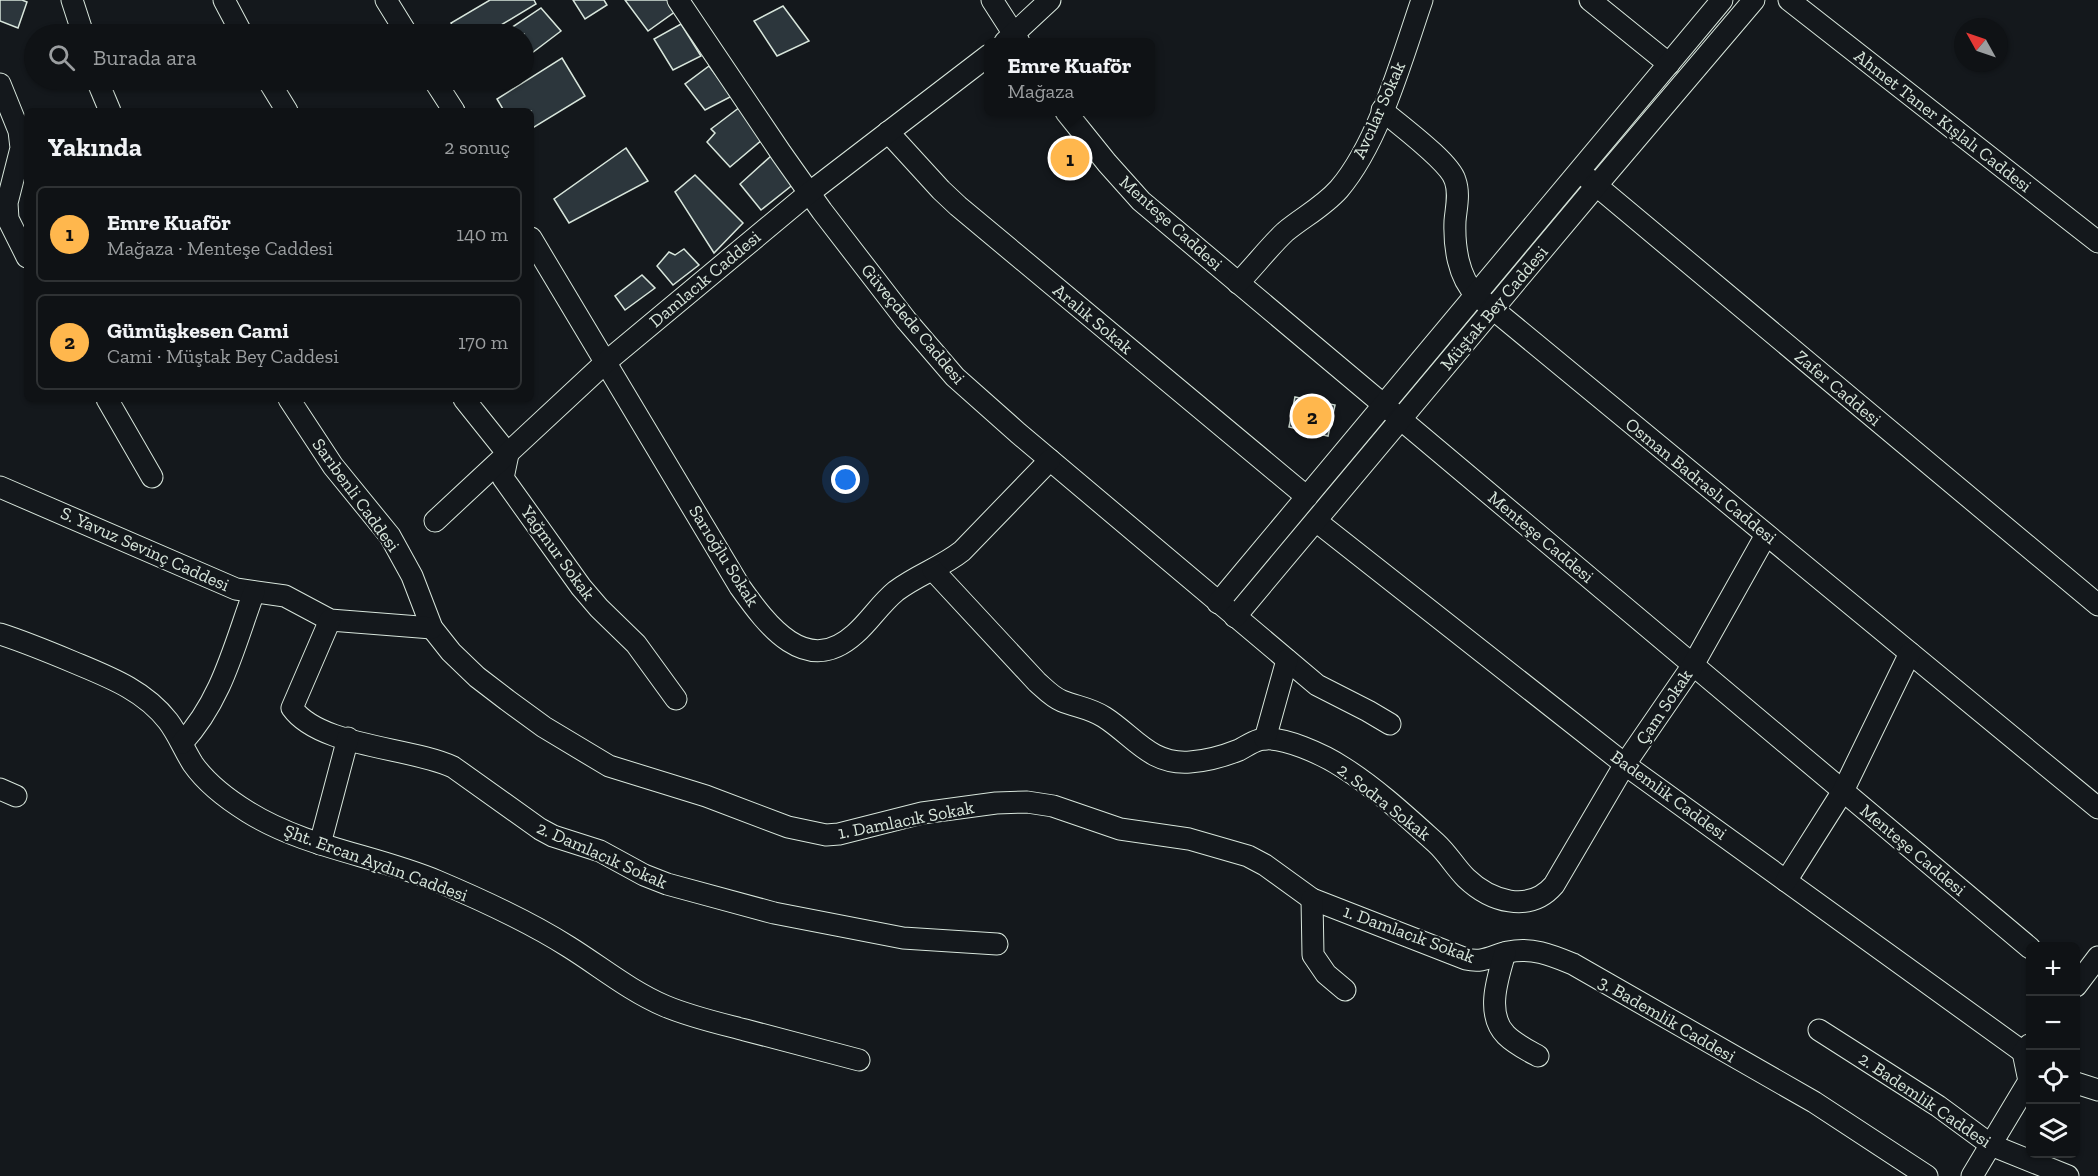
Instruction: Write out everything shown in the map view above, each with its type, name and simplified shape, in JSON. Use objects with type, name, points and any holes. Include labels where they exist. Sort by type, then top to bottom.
[{"type":"street","points":[[72,0],[80,24]]},
{"type":"street","points":[[224,0],[237,24]]},
{"type":"street","points":[[386,0],[401,24]]},
{"type":"street","name":"Güveçdede Caddesi","points":[[678,0],[809,193],[933,352],[976,396],[1317,685],[1390,724]]},
{"type":"street","points":[[992,0],[1012,38]]},
{"type":"street","points":[[1015,38],[1050,0]]},
{"type":"street","name":"Avcılar Sokak","points":[[1238,283],[1285,233],[1322,206],[1340,187],[1363,151],[1395,81],[1422,0]]},
{"type":"street","points":[[1590,0],[1669,64]]},
{"type":"street","name":"Müştak Bey Caddesi","points":[[1218,603],[1722,0]]},
{"type":"street","name":"Müştak Bey Caddesi","points":[[1235,617],[1754,0]]},
{"type":"street","name":"Ahmet Taner Kışlalı Caddesi","points":[[1789,0],[2098,242]]},
{"type":"street","name":"Damlacık Caddesi","points":[[435,521],[606,362],[809,193],[984,59]]},
{"type":"street","points":[[0,84],[23,140],[18,164],[4,206],[10,225],[24,251]]},
{"type":"street","points":[[101,90],[109,108]]},
{"type":"street","points":[[274,90],[285,108]]},
{"type":"street","points":[[441,90],[452,108]]},
{"type":"street","name":"Osman Badraslı Caddesi","points":[[1382,110],[1443,163],[1455,180],[1458,192],[1456,240],[1460,266],[1465,280],[1476,295],[2098,808]]},
{"type":"street","name":"Menteşe Caddesi","points":[[1070,116],[1141,201],[2026,944]]},
{"type":"street","name":"Aralık Sokak","points":[[888,132],[957,206],[1306,497]]},
{"type":"street","name":"Zafer Caddesi","points":[[1579,171],[2098,605]]},
{"type":"street","name":"Sarıoğlu Sokak","points":[[534,243],[740,586],[774,628],[792,643],[812,651],[823,652],[856,634],[896,591],[962,551],[1050,460]]},
{"type":"street","points":[[109,402],[152,477]]},
{"type":"street","name":"Sarıbenli Caddesi","points":[[291,402],[333,466],[390,536],[412,576],[432,628]]},
{"type":"street","points":[[466,402],[508,454]]},
{"type":"street","name":"Yağmur Sokak","points":[[508,454],[503,478],[581,587],[636,644],[676,699]]},
{"type":"street","name":"S. Yavuz Sevinç Caddesi","points":[[0,487],[227,586],[285,596],[330,620],[432,628]]},
{"type":"street","name":"Bademlik Caddesi","points":[[1316,521],[1625,764],[1786,881],[2027,1050]]},
{"type":"street","name":"Çam Sokak","points":[[1559,877],[1625,764],[1693,665],[1766,535]]},
{"type":"street","points":[[933,570],[1037,682],[1052,695],[1061,701],[1087,707],[1105,717],[1146,751],[1174,761],[1190,762],[1226,754],[1265,739],[1287,660]]},
{"type":"street","points":[[182,743],[197,726],[214,699],[254,592]]},
{"type":"street","name":"2. Damlacık Sokak","points":[[330,620],[292,708],[305,722],[348,738],[437,760],[453,767],[520,817],[540,829],[553,836],[600,851],[644,875],[667,884],[774,913],[860,931],[903,938],[997,944]]},
{"type":"street","name":"1. Damlacık Sokak","points":[[432,628],[451,652],[477,677],[544,727],[595,758],[620,770],[706,796],[788,827],[814,833],[839,834],[922,813],[996,803],[1044,804],[1120,829],[1189,839],[1248,856],[1265,865],[1312,898],[1466,959],[1480,961],[1505,953]]},
{"type":"street","name":"Şht. Ercan Aydın Caddesi","points":[[0,634],[23,641],[130,688],[152,704],[168,722],[194,764],[210,784],[229,800],[275,827],[320,844],[395,866],[467,894],[537,928],[640,993],[665,1006],[693,1017],[860,1060]]},
{"type":"street","points":[[1786,881],[1843,791],[1910,653]]},
{"type":"street","points":[[320,844],[348,738]]},
{"type":"street","name":"2. Sodra Sokak","points":[[1265,739],[1286,742],[1307,750],[1343,767],[1362,780],[1440,847],[1465,877],[1486,893],[1508,901],[1525,902],[1548,892],[1559,877]]},
{"type":"street","points":[[1312,898],[1313,955],[1326,974],[1345,990]]},
{"type":"street","name":"3. Bademlik Caddesi","points":[[1505,953],[1521,950],[1539,951],[1572,964],[1814,1102],[1927,1176]]},
{"type":"street","points":[[1505,953],[1497,981],[1496,1018],[1504,1034],[1538,1056]]},
{"type":"street","points":[[2080,981],[2098,957]]},
{"type":"street","name":"2. Bademlik Caddesi","points":[[1819,1030],[1945,1110],[1991,1145],[2068,1176]]},
{"type":"street","points":[[2080,1084],[2098,1090]]},
{"type":"street","points":[[1972,1176],[2026,1086]]},
{"type":"building","points":[[0,0],[27,2],[18,28],[0,21]]},
{"type":"building","points":[[490,0],[534,0],[536,4],[503,24],[451,23]]},
{"type":"building","points":[[573,0],[604,0],[607,5],[585,19]]},
{"type":"building","points":[[625,0],[668,0],[676,11],[648,31]]},
{"type":"building","points":[[783,6],[809,41],[777,56],[754,21]]},
{"type":"building","points":[[541,8],[561,31],[534,51],[534,24],[517,24]]},
{"type":"building","points":[[681,24],[701,56],[673,70],[654,39]]},
{"type":"building","points":[[562,58],[585,96],[534,127],[534,108],[502,108],[497,99],[511,90],[534,90],[534,76]]},
{"type":"building","points":[[709,66],[732,96],[705,110],[685,84]]},
{"type":"building","points":[[740,107],[763,139],[730,167],[707,142],[715,133],[711,129]]},
{"type":"building","points":[[626,148],[648,181],[569,223],[554,199]]},
{"type":"building","points":[[771,156],[795,183],[761,210],[740,184]]},
{"type":"building","points":[[695,175],[743,223],[714,253],[675,192]]},
{"type":"building","points":[[684,249],[699,265],[673,285],[657,266],[669,252],[675,255]]},
{"type":"building","points":[[642,275],[655,288],[625,310],[615,296]]},
{"type":"building","points":[[1295,397],[1335,405],[1328,436],[1289,427]]},
{"type":"place","name":"Emre Kuaför","points":[[1070,158]]},
{"type":"place","name":"Gümüşkesen Cami","points":[[1312,416]]}]
